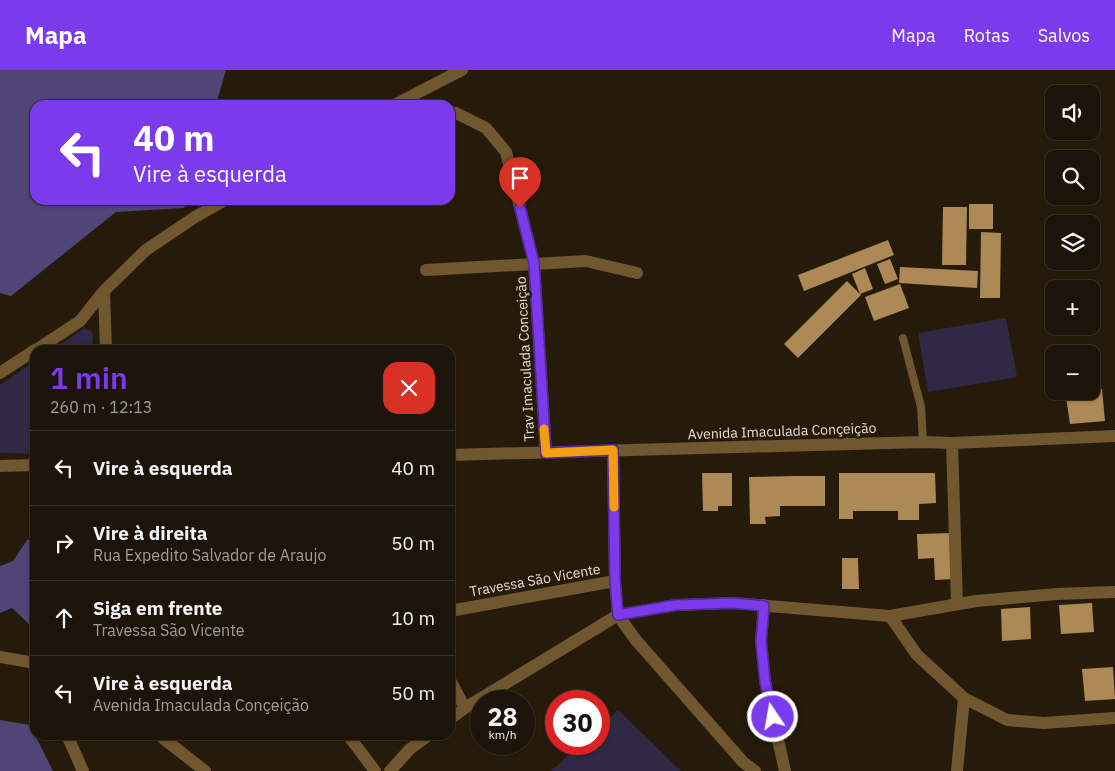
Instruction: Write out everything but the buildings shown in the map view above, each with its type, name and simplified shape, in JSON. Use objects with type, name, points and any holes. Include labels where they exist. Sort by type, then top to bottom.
[{"type":"street","points":[[407,100],[462,70]]},
{"type":"street","name":"Trav Imaculada Conceição","points":[[455,113],[486,128],[506,152],[534,263],[546,453]]},
{"type":"street","points":[[43,345],[80,321],[104,291],[146,250],[216,205]]},
{"type":"street","name":"Trav Imaculada Conceição","points":[[426,270],[586,261],[637,273]]},
{"type":"street","points":[[104,291],[106,345]]},
{"type":"street","points":[[0,374],[30,353]]},
{"type":"street","name":"Avenida Imaculada Conçeição","points":[[455,455],[1115,436]]},
{"type":"street","points":[[952,442],[957,604]]},
{"type":"street","name":"Travessa São Vicente","points":[[455,610],[615,581],[613,450]]},
{"type":"street","points":[[0,466],[30,465]]},
{"type":"street","points":[[615,581],[618,615],[635,639],[743,762],[755,771]]},
{"type":"street","points":[[455,716],[465,708],[618,615],[676,605],[733,603],[890,616],[976,601],[1057,594],[1115,592]]},
{"type":"street","points":[[764,606],[761,642],[765,681],[784,771]]},
{"type":"street","points":[[890,616],[917,655],[964,698],[1007,720],[1044,723],[1115,718]]},
{"type":"street","points":[[0,657],[30,662]]},
{"type":"street","points":[[455,689],[465,708]]},
{"type":"street","points":[[957,771],[964,698]]},
{"type":"street","points":[[69,740],[83,771]]},
{"type":"street","points":[[165,740],[205,771]]},
{"type":"street","points":[[352,740],[375,771]]},
{"type":"street","points":[[390,771],[410,749],[422,740]]},
{"type":"lane","points":[[903,338],[921,407],[923,442]]},
{"type":"shaded area","points":[[0,70],[226,70],[217,100],[30,100],[30,205],[185,205],[184,208],[116,212],[11,296],[0,293]]},
{"type":"shaded area","points":[[1006,318],[1017,377],[928,392],[918,333]]},
{"type":"shaded area","points":[[83,329],[90,330],[93,334],[92,345],[59,345]]},
{"type":"shaded area","points":[[30,364],[30,454],[0,453],[0,385]]},
{"type":"shaded area","points":[[27,540],[30,540],[30,625],[12,608],[0,613],[0,566],[13,561]]},
{"type":"shaded area","points":[[618,710],[681,771],[551,771],[569,755],[610,755],[610,717]]},
{"type":"shaded area","points":[[0,720],[30,725],[30,740],[38,740],[53,771],[0,771]]},
{"type":"slow traffic","points":[[544,429],[546,453],[613,450],[614,507]]},
{"type":"route","points":[[520,208],[534,263],[546,453],[613,450],[615,581],[618,615],[676,605],[733,603],[764,606],[761,642],[765,681],[773,717]]}]
